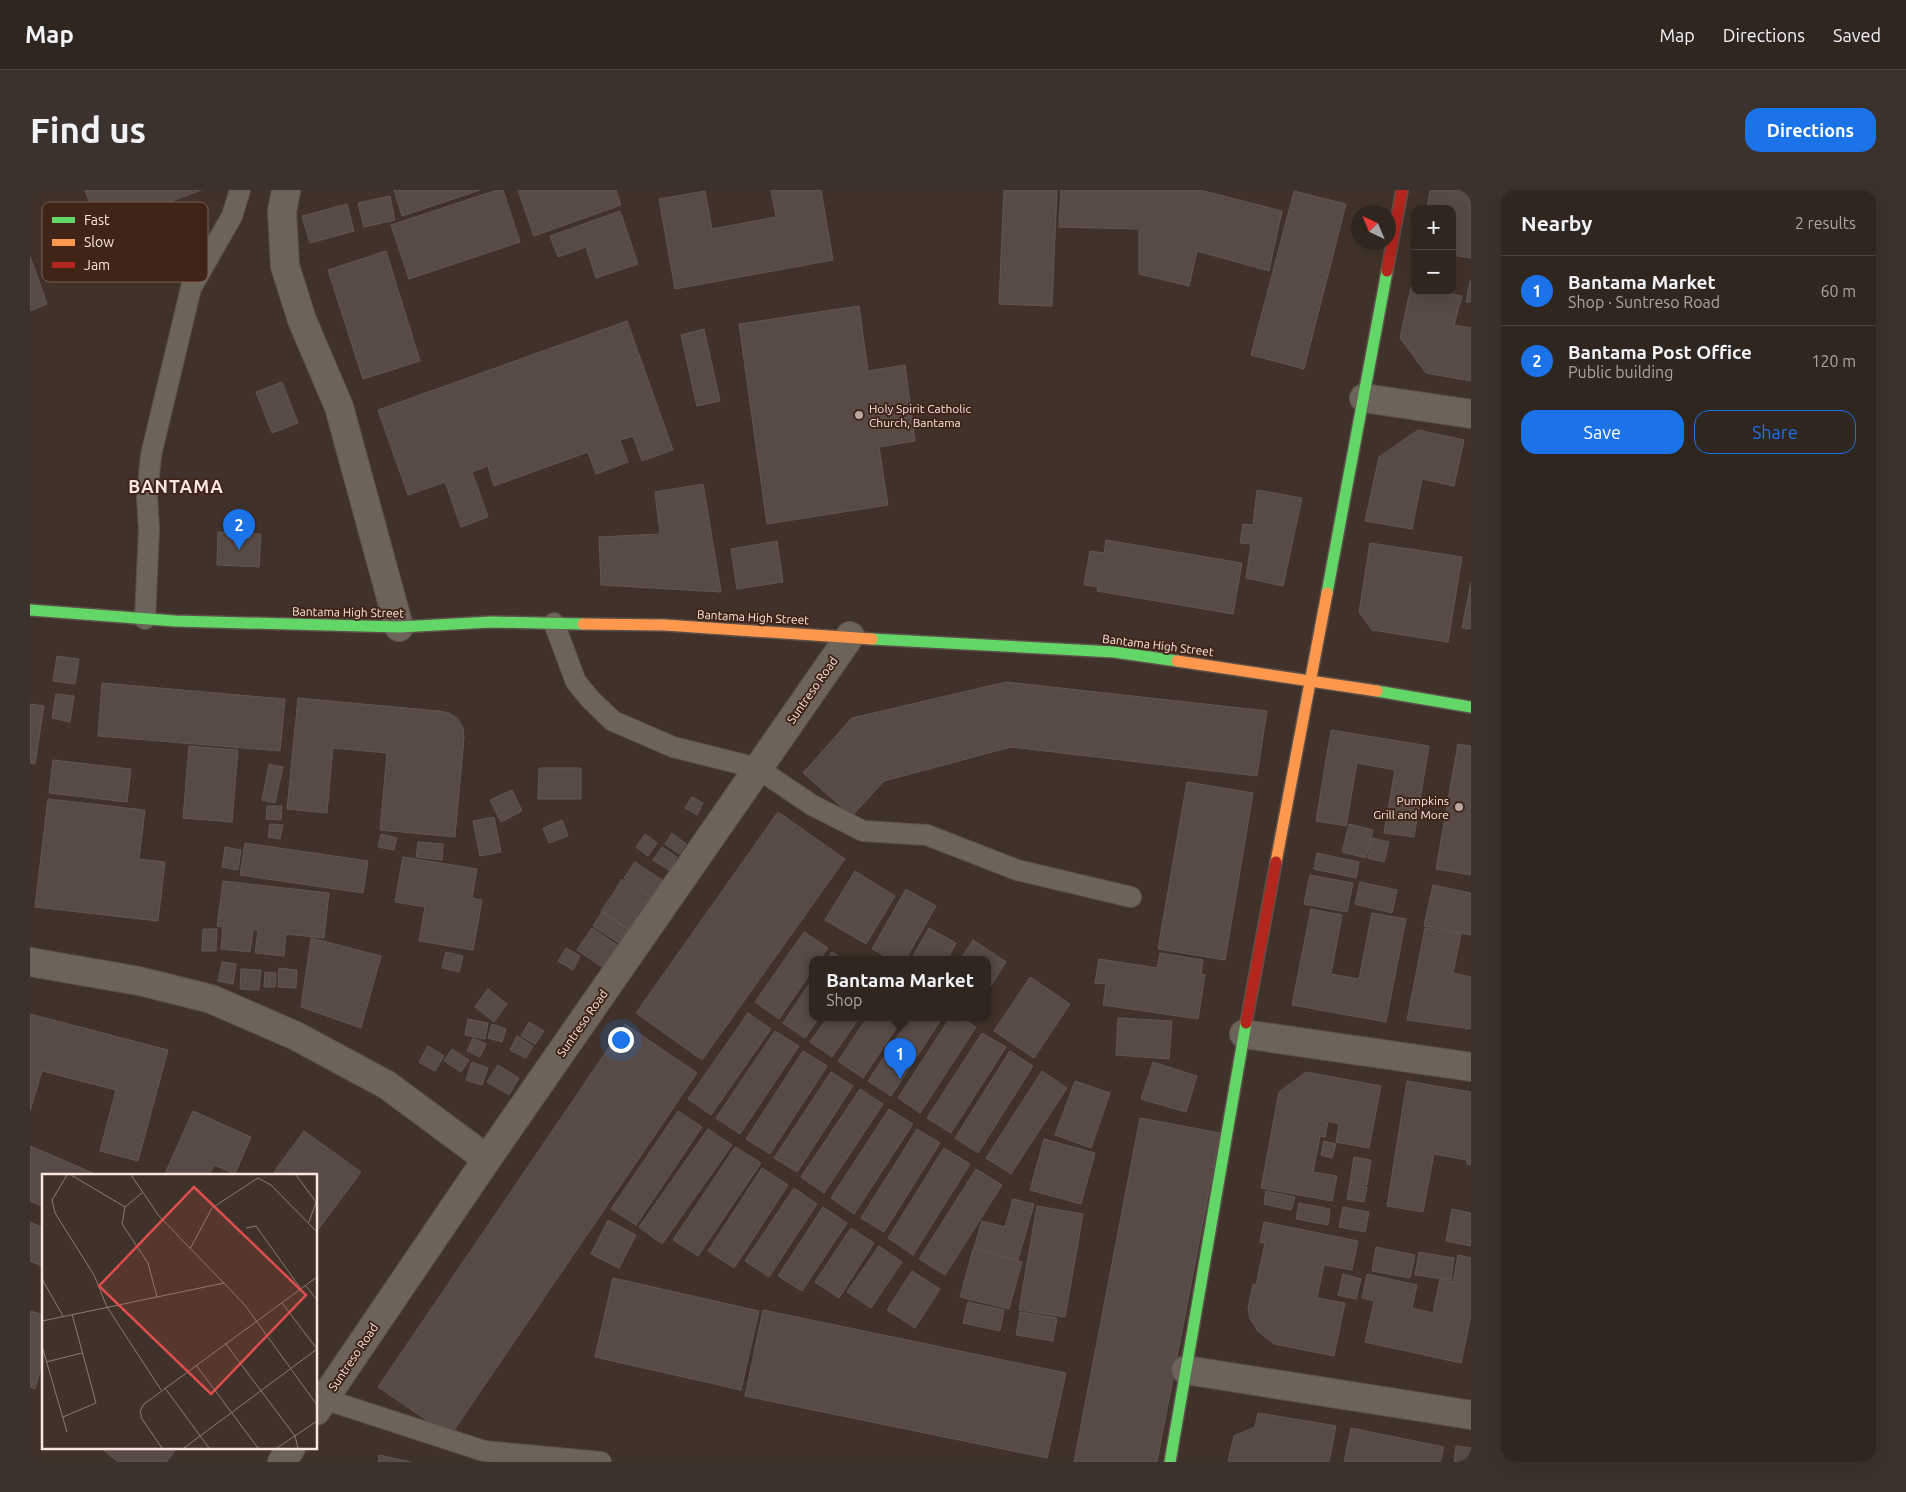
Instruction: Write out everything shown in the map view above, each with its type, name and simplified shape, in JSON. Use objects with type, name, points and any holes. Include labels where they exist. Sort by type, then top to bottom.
[{"type":"main road","points":[[1170,1462],[1244,1034],[1402,190]]},
{"type":"main road","name":"Bantama High Street","points":[[30,610],[145,619],[399,627],[491,622],[665,625],[968,645],[1114,652],[1309,679],[1471,708]]},
{"type":"street","points":[[286,190],[282,212],[285,266],[302,320],[339,407],[399,627]]},
{"type":"street","points":[[1364,398],[1471,414]]},
{"type":"street","name":"Suntreso Road","points":[[320,1405],[487,1159],[850,636]]},
{"type":"street","points":[[30,962],[139,981],[210,999],[296,1036],[387,1085],[487,1159]]},
{"type":"street","points":[[1244,1034],[1471,1067]]},
{"type":"street","points":[[1186,1370],[1471,1416]]},
{"type":"street","points":[[282,1462],[290,1450]]},
{"type":"lane","points":[[208,258],[232,216],[240,190]]},
{"type":"lane","points":[[145,619],[149,528],[147,498],[151,455],[191,288],[194,282]]},
{"type":"lane","points":[[554,623],[576,682],[591,700],[613,721],[673,747],[757,768],[812,805],[863,832],[927,835],[1017,870],[1131,897]]},
{"type":"lane","points":[[320,1405],[484,1451],[601,1462]]},
{"type":"building","points":[[85,190],[201,190],[170,202],[89,202]]},
{"type":"building","points":[[394,190],[480,190],[402,216]]},
{"type":"building","points":[[497,190],[503,190],[520,242],[409,279],[391,225]]},
{"type":"building","points":[[518,190],[616,190],[621,205],[534,236]]},
{"type":"building","points":[[771,190],[821,190],[833,260],[675,289],[659,199],[705,191],[712,229],[776,217]]},
{"type":"building","points":[[1004,190],[1057,190],[1052,306],[999,304]]},
{"type":"building","points":[[1061,190],[1200,190],[1282,211],[1269,271],[1197,251],[1189,286],[1139,274],[1139,229],[1059,227]]},
{"type":"building","points":[[1430,190],[1471,190],[1471,258],[1456,256],[1456,205],[1428,205]]},
{"type":"building","points":[[1294,191],[1346,204],[1304,369],[1251,355]]},
{"type":"building","points":[[390,196],[395,220],[364,227],[358,203]]},
{"type":"building","points":[[347,204],[354,231],[310,243],[302,216]]},
{"type":"building","points":[[620,211],[638,264],[596,278],[586,247],[558,257],[550,236]]},
{"type":"building","points":[[386,251],[420,361],[363,379],[328,270]]},
{"type":"building","points":[[30,256],[47,304],[30,311]]},
{"type":"building","points":[[1470,281],[1471,302],[1466,302]]},
{"type":"building","points":[[1411,287],[1411,295],[1462,296],[1454,325],[1471,328],[1471,381],[1426,373],[1400,338]]},
{"type":"building","points":[[859,306],[868,371],[905,365],[915,441],[879,447],[888,505],[767,524],[739,324]]},
{"type":"building","points":[[627,321],[673,450],[642,461],[633,436],[620,440],[628,462],[596,474],[588,452],[494,486],[488,466],[472,472],[488,517],[461,527],[445,482],[408,495],[378,410]]},
{"type":"building","points":[[704,329],[720,401],[697,406],[681,335]]},
{"type":"building","points":[[282,382],[298,423],[272,433],[256,392]]},
{"type":"building","points":[[1418,430],[1464,440],[1454,486],[1422,479],[1412,529],[1365,521],[1379,457]]},
{"type":"building","points":[[703,484],[721,592],[601,585],[599,537],[660,534],[655,492]]},
{"type":"building","points":[[1257,490],[1302,498],[1283,586],[1246,578],[1251,544],[1240,543],[1243,524],[1253,525]]},
{"type":"building","points":[[218,532],[261,534],[259,567],[217,565]]},
{"type":"building","points":[[1106,540],[1242,563],[1233,614],[1097,591],[1098,587],[1084,585],[1090,551],[1104,553]]},
{"type":"building","points":[[777,541],[783,582],[737,589],[731,549]]},
{"type":"building","points":[[1370,543],[1462,557],[1448,642],[1372,630],[1359,612]]},
{"type":"building","points":[[1471,582],[1471,629],[1462,628]]},
{"type":"building","points":[[57,656],[79,659],[75,684],[53,681]]},
{"type":"building","points":[[1006,682],[1267,711],[1257,776],[1011,747],[884,781],[852,816],[803,773],[852,718]]},
{"type":"building","points":[[102,683],[285,699],[280,751],[98,736]]},
{"type":"building","points":[[56,694],[74,696],[70,722],[52,718]]},
{"type":"building","points":[[298,698],[439,711],[449,713],[458,719],[463,728],[464,738],[455,837],[380,830],[387,753],[333,748],[327,813],[287,809]]},
{"type":"building","points":[[30,704],[44,706],[35,764],[30,763]]},
{"type":"building","points":[[1331,730],[1429,746],[1414,837],[1384,833],[1395,770],[1357,763],[1346,826],[1316,821]]},
{"type":"building","name":"Pumpkins Grill and More","points":[[1458,744],[1471,746],[1471,875],[1436,869]]},
{"type":"building","points":[[189,746],[238,750],[232,822],[183,818]]},
{"type":"building","points":[[53,760],[131,769],[127,802],[49,793]]},
{"type":"building","points":[[269,764],[283,767],[275,803],[262,800]]},
{"type":"building","points":[[539,768],[581,768],[581,799],[538,799]]},
{"type":"building","points":[[1187,782],[1253,793],[1225,960],[1158,949]]},
{"type":"building","points":[[512,790],[522,811],[501,822],[490,800]]},
{"type":"building","points":[[692,797],[703,803],[697,815],[685,808]]},
{"type":"building","points":[[48,799],[145,810],[139,859],[165,862],[158,921],[35,907]]},
{"type":"building","points":[[267,806],[282,806],[281,820],[266,819]]},
{"type":"building","points":[[778,812],[845,859],[702,1060],[636,1013]]},
{"type":"building","points":[[494,817],[501,852],[480,856],[473,821]]},
{"type":"building","points":[[562,820],[568,836],[549,843],[543,828]]},
{"type":"building","points":[[270,824],[283,825],[280,839],[268,837]]},
{"type":"building","points":[[1349,824],[1373,830],[1366,858],[1342,852]]},
{"type":"building","points":[[672,833],[686,844],[679,854],[665,844]]},
{"type":"building","points":[[381,834],[397,838],[394,850],[378,847]]},
{"type":"building","points":[[645,834],[657,843],[648,856],[636,847]]},
{"type":"building","points":[[1372,838],[1389,842],[1384,862],[1368,858]]},
{"type":"building","points":[[418,842],[443,844],[442,860],[416,857]]},
{"type":"building","points":[[245,843],[368,861],[363,893],[240,875]]},
{"type":"building","points":[[225,847],[241,850],[238,870],[222,867]]},
{"type":"building","points":[[662,847],[677,857],[669,870],[653,860]]},
{"type":"building","points":[[1317,853],[1359,862],[1356,878],[1314,869]]},
{"type":"building","points":[[403,857],[477,869],[472,898],[482,900],[473,950],[419,941],[425,907],[395,902]]},
{"type":"building","points":[[635,862],[662,880],[651,897],[624,878]]},
{"type":"building","points":[[855,871],[895,896],[866,944],[825,920]]},
{"type":"building","points":[[1310,875],[1353,883],[1347,912],[1304,904]]},
{"type":"building","points":[[622,879],[650,897],[640,912],[613,894]]},
{"type":"building","points":[[223,881],[329,893],[324,938],[286,934],[284,956],[255,953],[258,930],[253,930],[250,952],[221,949],[223,927],[217,926]]},
{"type":"building","points":[[1360,882],[1397,890],[1392,913],[1355,904]]},
{"type":"building","points":[[1433,885],[1471,893],[1471,935],[1424,926]]},
{"type":"building","points":[[906,889],[936,906],[907,956],[885,956],[872,949]]},
{"type":"building","points":[[612,895],[639,913],[629,929],[601,911]]},
{"type":"building","points":[[1311,909],[1342,915],[1331,974],[1359,979],[1372,913],[1406,919],[1386,1022],[1292,1005]]},
{"type":"building","points":[[602,912],[628,929],[619,943],[593,926]]},
{"type":"building","points":[[592,928],[617,945],[602,967],[577,950]]},
{"type":"building","points":[[929,928],[956,943],[949,956],[913,956]]},
{"type":"building","points":[[1425,928],[1461,934],[1453,973],[1471,977],[1471,1029],[1407,1020]]},
{"type":"building","points":[[203,929],[217,929],[216,951],[202,951]]},
{"type":"building","points":[[804,932],[828,948],[823,956],[809,956],[809,975],[779,1019],[755,1002]]},
{"type":"building","points":[[311,938],[381,956],[361,1028],[301,1007]]},
{"type":"building","points":[[973,940],[1006,962],[991,985],[991,956],[963,956]]},
{"type":"building","points":[[566,948],[580,956],[573,970],[558,961]]},
{"type":"building","points":[[446,952],[463,956],[459,972],[442,968]]},
{"type":"building","points":[[832,952],[838,956],[829,956]]},
{"type":"building","points":[[1160,953],[1203,960],[1201,974],[1205,975],[1198,1019],[1103,1005],[1106,984],[1095,983],[1099,959],[1157,968]]},
{"type":"building","points":[[222,962],[236,964],[233,984],[218,981]]},
{"type":"building","points":[[279,968],[297,970],[296,988],[278,987]]},
{"type":"building","points":[[241,969],[261,970],[259,990],[240,989]]},
{"type":"building","points":[[265,972],[276,973],[275,987],[264,987]]},
{"type":"building","points":[[1030,977],[1070,1004],[1034,1058],[994,1031]]},
{"type":"building","points":[[809,984],[809,1021],[817,1021],[805,1038],[783,1023]]},
{"type":"building","points":[[488,989],[507,1004],[494,1022],[475,1007]]},
{"type":"building","points":[[748,1013],[771,1029],[711,1115],[688,1099]]},
{"type":"building","points":[[30,1014],[168,1050],[138,1161],[100,1151],[116,1090],[42,1071],[30,1111]]},
{"type":"building","points":[[1118,1018],[1172,1021],[1169,1059],[1116,1055]]},
{"type":"building","points":[[468,1019],[488,1023],[485,1039],[465,1035]]},
{"type":"building","points":[[825,1021],[857,1021],[832,1057],[810,1042]]},
{"type":"building","points":[[865,1021],[901,1021],[863,1078],[838,1061]]},
{"type":"building","points":[[908,1021],[940,1021],[891,1096],[868,1081]]},
{"type":"building","points":[[948,1021],[966,1021],[976,1027],[920,1113],[898,1098]]},
{"type":"building","points":[[529,1022],[544,1031],[535,1044],[521,1036]]},
{"type":"building","points":[[492,1024],[506,1029],[502,1042],[488,1038]]},
{"type":"building","points":[[625,1024],[697,1073],[450,1436],[378,1387]]},
{"type":"building","points":[[775,1031],[799,1046],[740,1134],[716,1118]]},
{"type":"building","points":[[982,1033],[1006,1047],[951,1133],[927,1118]]},
{"type":"building","points":[[517,1036],[533,1046],[526,1058],[510,1050]]},
{"type":"building","points":[[473,1038],[486,1044],[480,1057],[467,1051]]},
{"type":"building","points":[[428,1046],[444,1056],[435,1071],[419,1062]]},
{"type":"building","points":[[452,1049],[469,1060],[461,1072],[444,1061]]},
{"type":"building","points":[[803,1051],[827,1066],[770,1154],[746,1139]]},
{"type":"building","points":[[1010,1051],[1033,1066],[978,1153],[955,1138]]},
{"type":"building","points":[[472,1062],[488,1068],[482,1085],[466,1080]]},
{"type":"building","points":[[1153,1062],[1197,1076],[1186,1112],[1141,1099]]},
{"type":"building","points":[[498,1065],[519,1078],[509,1095],[487,1082]]},
{"type":"building","points":[[1042,1071],[1067,1088],[1011,1174],[986,1158]]},
{"type":"building","points":[[831,1072],[853,1086],[797,1172],[774,1158]]},
{"type":"building","points":[[1306,1072],[1381,1086],[1369,1148],[1336,1142],[1339,1124],[1328,1121],[1325,1137],[1320,1136],[1313,1172],[1337,1176],[1332,1201],[1261,1188],[1279,1092]]},
{"type":"building","points":[[1075,1081],[1110,1093],[1091,1148],[1055,1135]]},
{"type":"building","points":[[1407,1081],[1471,1092],[1471,1165],[1467,1164],[1467,1160],[1434,1154],[1423,1212],[1387,1206]]},
{"type":"building","points":[[860,1089],[883,1104],[824,1193],[801,1177]]},
{"type":"building","points":[[889,1109],[913,1124],[854,1214],[831,1198]]},
{"type":"building","points":[[193,1111],[251,1137],[235,1174],[214,1165],[210,1174],[165,1174]]},
{"type":"building","points":[[678,1111],[702,1127],[636,1225],[611,1209]]},
{"type":"building","points":[[1140,1118],[1220,1133],[1157,1462],[1074,1462]]},
{"type":"building","points":[[708,1129],[732,1145],[662,1244],[639,1227]]},
{"type":"building","points":[[917,1129],[940,1143],[884,1232],[861,1218]]},
{"type":"building","points":[[304,1131],[361,1172],[318,1229],[318,1174],[272,1174]]},
{"type":"building","points":[[1044,1139],[1095,1153],[1081,1204],[1030,1190]]},
{"type":"building","points":[[1324,1141],[1336,1144],[1332,1158],[1321,1155]]},
{"type":"building","points":[[30,1146],[95,1174],[42,1174],[42,1206],[30,1201]]},
{"type":"building","points":[[735,1147],[761,1163],[698,1256],[673,1240]]},
{"type":"building","points":[[944,1148],[970,1164],[913,1255],[888,1238]]},
{"type":"building","points":[[1354,1157],[1371,1160],[1367,1185],[1350,1182]]},
{"type":"building","points":[[762,1168],[788,1185],[734,1268],[708,1251]]},
{"type":"building","points":[[976,1169],[1002,1185],[945,1275],[919,1259]]},
{"type":"building","points":[[1350,1183],[1367,1187],[1364,1202],[1347,1199]]},
{"type":"building","points":[[794,1188],[817,1204],[769,1277],[745,1261]]},
{"type":"building","points":[[1266,1191],[1295,1197],[1291,1210],[1264,1204]]},
{"type":"building","points":[[1013,1199],[1034,1204],[1018,1260],[974,1248],[982,1221],[1005,1227]]},
{"type":"building","points":[[1299,1203],[1330,1209],[1328,1225],[1296,1219]]},
{"type":"building","points":[[1037,1206],[1083,1214],[1065,1317],[1019,1310]]},
{"type":"building","points":[[823,1207],[847,1223],[802,1291],[778,1276]]},
{"type":"building","points":[[1343,1207],[1369,1212],[1365,1232],[1339,1227]]},
{"type":"building","points":[[1452,1209],[1471,1213],[1471,1246],[1446,1241]]},
{"type":"building","points":[[608,1220],[636,1235],[619,1268],[591,1254]]},
{"type":"building","points":[[30,1222],[42,1227],[42,1266],[30,1261]]},
{"type":"building","points":[[1264,1222],[1358,1241],[1352,1270],[1324,1265],[1317,1298],[1345,1303],[1334,1356],[1274,1344],[1258,1331],[1250,1319],[1248,1308],[1253,1284],[1256,1285],[1265,1243],[1260,1242]]},
{"type":"building","points":[[851,1228],[874,1243],[839,1298],[815,1282]]},
{"type":"building","points":[[879,1246],[902,1262],[871,1308],[847,1292]]},
{"type":"building","points":[[1376,1247],[1415,1255],[1410,1278],[1372,1271]]},
{"type":"building","points":[[973,1249],[1022,1262],[1009,1309],[960,1297]]},
{"type":"building","points":[[1419,1252],[1454,1258],[1451,1280],[1415,1275]]},
{"type":"building","points":[[1458,1255],[1471,1258],[1471,1316],[1461,1363],[1365,1342],[1374,1301],[1362,1298],[1367,1274],[1417,1285],[1412,1308],[1433,1313],[1440,1279],[1453,1282]]},
{"type":"building","points":[[912,1271],[940,1289],[915,1328],[887,1310]]},
{"type":"building","points":[[1343,1274],[1361,1279],[1356,1299],[1338,1295]]},
{"type":"building","points":[[613,1278],[759,1311],[741,1390],[595,1357]]},
{"type":"building","points":[[968,1302],[1004,1310],[1000,1331],[963,1323]]},
{"type":"building","points":[[763,1310],[1066,1373],[1047,1458],[745,1396]]},
{"type":"building","points":[[30,1311],[42,1314],[42,1364],[35,1389],[30,1387]]},
{"type":"building","points":[[1020,1312],[1057,1318],[1053,1341],[1016,1335]]},
{"type":"building","points":[[1258,1413],[1336,1426],[1329,1462],[1228,1462],[1234,1436],[1255,1427]]},
{"type":"building","points":[[1351,1428],[1444,1447],[1440,1462],[1344,1462]]},
{"type":"building","points":[[1456,1446],[1471,1448],[1471,1462],[1454,1462]]},
{"type":"building","points":[[103,1450],[175,1450],[166,1462],[118,1462]]},
{"type":"building","points":[[379,1455],[411,1462],[378,1462]]},
{"type":"traffic: fast","points":[[1327,593],[1387,271]]},
{"type":"traffic: fast","points":[[30,610],[175,621],[399,627],[491,622],[583,624]]},
{"type":"traffic: fast","points":[[872,639],[1114,652],[1177,661]]},
{"type":"traffic: fast","points":[[1377,691],[1471,707]]},
{"type":"traffic: fast","points":[[1170,1462],[1246,1023]]},
{"type":"traffic: slow","points":[[1276,862],[1327,593]]},
{"type":"traffic: slow","points":[[583,624],[665,625],[872,639]]},
{"type":"traffic: slow","points":[[1177,661],[1377,691]]},
{"type":"traffic: jam","points":[[1387,271],[1402,190]]},
{"type":"traffic: jam","points":[[1246,1023],[1276,862]]},
{"type":"place","name":"Holy Spirit Catholic Church, Bantama","points":[[859,415]]},
{"type":"place","name":"Bantama Post Office","points":[[239,550]]},
{"type":"place","name":"Pumpkins Grill and More","points":[[1459,807]]},
{"type":"place","name":"Bantama Market","points":[[900,1079]]},
{"type":"district","name":"BANTAMA","points":[[176,486]]}]
